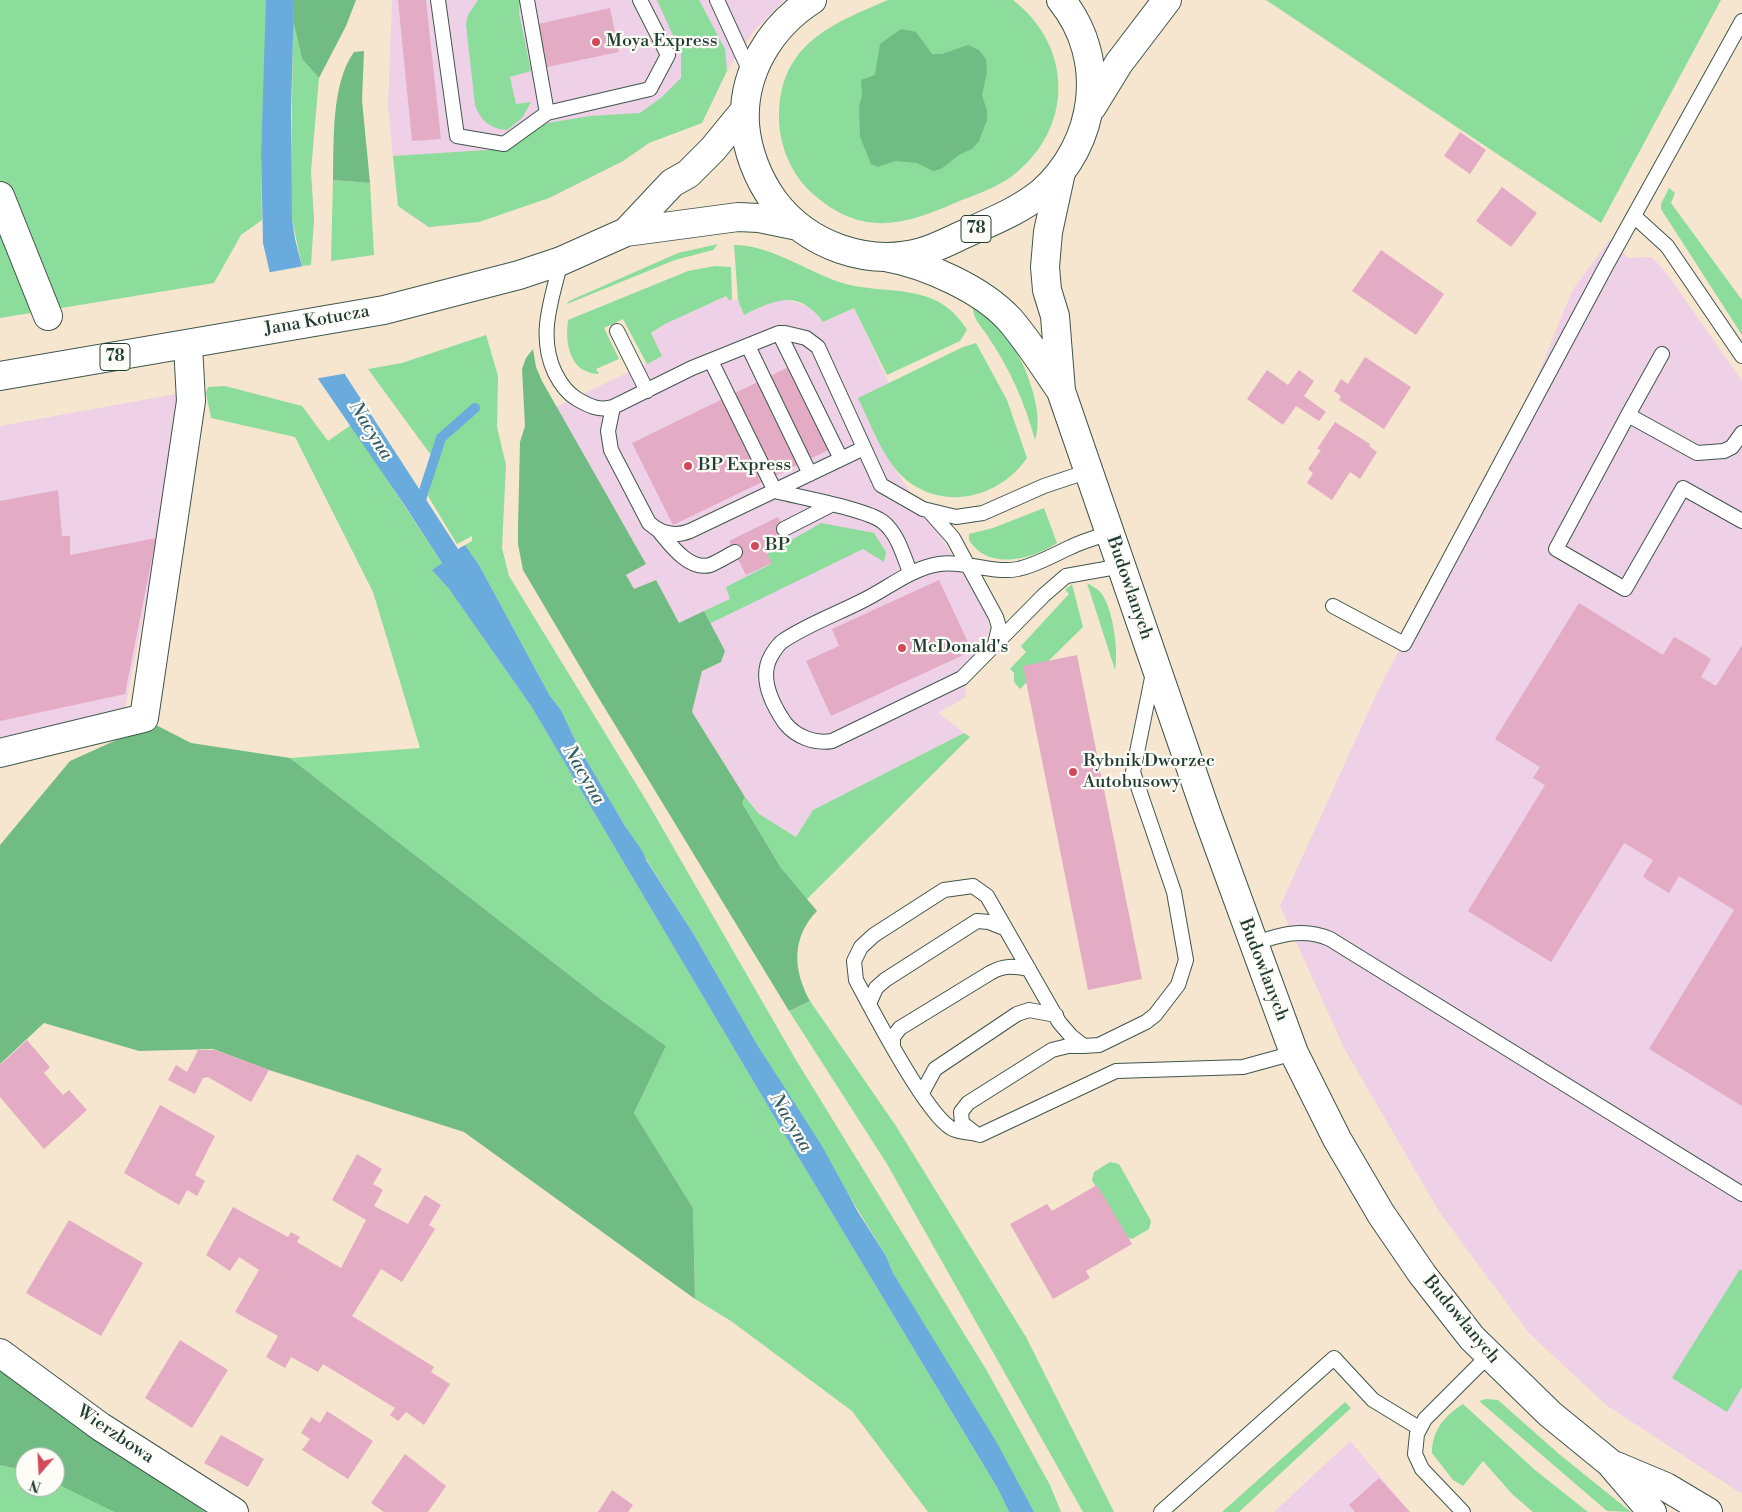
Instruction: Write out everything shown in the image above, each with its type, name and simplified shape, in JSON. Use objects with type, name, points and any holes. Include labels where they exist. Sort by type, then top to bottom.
[{"type":"street","name":"78","points":[[806,1],[771,36],[758,59],[752,76],[745,110],[748,144],[757,171],[768,192],[781,210],[798,226],[829,245],[864,255],[899,256],[923,252],[1004,216],[1031,201],[1061,172],[1072,157],[1088,115],[1093,94],[1087,50],[1074,18],[1061,0]]},
{"type":"street","name":"78","points":[[1088,115],[1119,63],[1167,0]]},
{"type":"street","name":"Jana Kotucza","points":[[626,232],[672,183],[688,174],[714,149],[745,110]]},
{"type":"street","name":"Budowlanych","points":[[1061,172],[1048,232],[1045,267],[1047,290],[1055,316],[1061,391],[1252,944],[1294,1054],[1337,1139],[1386,1222],[1422,1274],[1472,1338],[1550,1414],[1610,1463],[1652,1512]]},
{"type":"street","points":[[0,196],[48,316]]},
{"type":"street","name":"Jana Kotucza","points":[[0,376],[384,310],[479,287],[561,261],[626,232],[738,217],[759,218],[798,226]]},
{"type":"street","name":"Budowlanych","points":[[879,256],[907,262],[930,270],[988,302],[1013,324],[1061,391]]},
{"type":"street","points":[[0,753],[144,718],[191,401],[188,345]]},
{"type":"street","name":"Wierzbowa","points":[[0,1353],[101,1427],[234,1512]]},
{"type":"street","name":"Budowlanych","points":[[1610,1463],[1666,1487],[1708,1512]]},
{"type":"lane","points":[[438,0],[457,136],[504,144],[547,113],[650,90],[668,55],[640,0]]},
{"type":"lane","points":[[527,0],[547,113]]},
{"type":"lane","points":[[718,0],[742,49],[752,76]]},
{"type":"lane","points":[[1333,606],[1404,644],[1596,284],[1635,217],[1742,21]]},
{"type":"lane","points":[[1635,217],[1667,246],[1742,356]]},
{"type":"lane","points":[[561,261],[545,330],[548,358],[559,381],[570,395],[597,409],[613,408],[711,361],[779,334],[800,336],[816,345],[881,485],[908,502],[930,512],[956,517],[983,513],[1044,486],[1089,471]]},
{"type":"lane","points":[[617,331],[647,391]]},
{"type":"lane","points":[[779,334],[841,459]]},
{"type":"lane","points":[[748,346],[810,474]]},
{"type":"lane","points":[[1662,354],[1556,549],[1625,590],[1682,488],[1742,521]]},
{"type":"lane","points":[[711,361],[775,491],[867,514],[883,522],[898,541],[910,572]]},
{"type":"lane","points":[[613,408],[608,431],[613,455],[646,518],[680,554],[696,564],[711,564],[735,552]]},
{"type":"lane","points":[[1628,415],[1697,453],[1724,451],[1732,447],[1742,433]]},
{"type":"lane","points":[[659,530],[676,535],[690,532],[864,448]]},
{"type":"lane","points":[[784,529],[832,505]]},
{"type":"lane","points":[[930,512],[950,533],[999,624],[993,647]]},
{"type":"lane","points":[[1110,533],[1072,546],[1042,561],[1017,569],[995,570],[941,564],[910,572],[872,596],[782,642],[768,661],[767,686],[781,716],[790,728],[808,739],[824,742],[832,741],[962,678],[1066,576],[1122,566]]},
{"type":"lane","points":[[975,1134],[962,1123],[961,1112],[968,1103],[1052,1050],[1068,1046],[1098,1045],[1155,1015],[1178,985],[1186,960],[1174,892],[1133,772],[1155,665]]},
{"type":"lane","points":[[1084,1046],[1071,1036],[1056,1015],[987,896],[973,886],[944,890],[874,935],[861,947],[854,961],[856,980],[893,1046],[930,1106],[950,1128],[975,1134],[980,1135],[1116,1071],[1243,1067],[1294,1054]]},
{"type":"lane","points":[[869,1004],[876,988],[885,980],[977,921],[989,922],[1004,928]]},
{"type":"lane","points":[[1252,944],[1295,932],[1309,933],[1330,939],[1742,1194]]},
{"type":"lane","points":[[893,1046],[892,1037],[900,1028],[990,973],[1002,967],[1013,966],[1029,969]]},
{"type":"lane","points":[[922,1093],[935,1069],[1016,1014],[1029,1010],[1056,1015]]},
{"type":"lane","points":[[1463,1512],[1420,1465],[1415,1454],[1420,1428],[1425,1419],[1489,1355]]},
{"type":"lane","points":[[1161,1512],[1334,1358],[1374,1400],[1420,1428]]},
{"type":"shaded area","points":[[392,0],[784,0],[753,32],[706,103],[623,161],[549,198],[429,228],[398,206],[388,107]]},
{"type":"shaded area","points":[[1610,239],[1628,258],[1652,257],[1667,274],[1742,381],[1742,1494],[1606,1405],[1529,1333],[1440,1213],[1344,1048],[1280,906],[1376,695],[1526,404],[1572,291]]},
{"type":"shaded area","points":[[726,296],[729,300],[738,300],[744,315],[774,301],[785,299],[809,307],[823,322],[854,308],[889,383],[859,398],[888,459],[941,537],[986,612],[990,629],[984,648],[964,669],[966,697],[938,713],[964,733],[813,810],[796,837],[759,814],[745,797],[692,712],[702,671],[655,580],[634,590],[626,575],[646,564],[556,407],[662,356],[651,334],[665,324]]},
{"type":"shaded area","points":[[187,392],[124,714],[0,743],[0,426]]},
{"type":"shaded area","points":[[1350,1441],[1410,1512],[1274,1512]]},
{"type":"green space","points":[[0,0],[267,0],[261,153],[262,220],[241,235],[214,283],[0,318]]},
{"type":"green space","points":[[294,0],[356,0],[346,26],[319,78],[302,59],[293,20]]},
{"type":"green space","points":[[478,0],[520,0],[519,13],[531,71],[510,77],[516,104],[531,102],[522,118],[507,130],[496,128],[486,123],[475,105],[466,24],[468,15]]},
{"type":"green space","points":[[657,0],[699,0],[725,49],[727,71],[702,123],[649,143],[623,161],[549,198],[479,222],[429,227],[398,206],[393,156],[503,149],[547,123],[590,116],[640,113],[662,97],[681,78],[681,53]]},
{"type":"green space","points":[[888,0],[1013,0],[1033,19],[1047,41],[1056,64],[1058,88],[1055,113],[1046,136],[1032,158],[1011,177],[992,188],[919,217],[883,223],[866,222],[849,217],[831,208],[813,194],[798,178],[787,158],[779,125],[779,114],[782,90],[789,70],[800,53],[813,39],[848,18]]},
{"type":"green space","points":[[1266,0],[1721,0],[1601,223]]},
{"type":"green space","points":[[293,20],[302,59],[319,78],[311,171],[314,219],[311,265],[302,266],[292,219]]},
{"type":"green space","points":[[901,29],[916,32],[932,54],[942,54],[968,45],[979,50],[986,59],[987,72],[982,95],[987,111],[987,120],[979,141],[972,149],[959,155],[941,169],[933,171],[917,163],[895,161],[878,167],[871,164],[860,137],[859,107],[862,96],[861,80],[875,75],[880,44]]},
{"type":"green space","points":[[364,51],[362,100],[370,183],[333,180],[335,113],[341,80],[354,52]]},
{"type":"green space","points":[[333,180],[370,183],[374,255],[331,261]]},
{"type":"green space","points":[[1669,188],[1675,193],[1671,203],[1742,300],[1742,335],[1661,209],[1661,204]]},
{"type":"green space","points":[[718,244],[713,250],[675,260],[567,304],[569,301],[678,253]]},
{"type":"green space","points":[[734,245],[749,246],[763,250],[846,284],[915,294],[937,301],[958,317],[967,330],[960,341],[887,375],[854,308],[823,322],[814,311],[804,304],[786,300],[766,305],[744,315],[738,300]]},
{"type":"green space","points":[[715,266],[731,267],[732,300],[729,300],[726,296],[665,324],[651,333],[662,356],[647,364],[623,319],[604,328],[619,359],[596,369],[599,374],[589,372],[575,363],[567,338],[568,320],[688,271]]},
{"type":"green space","points":[[973,308],[1001,330],[1017,352],[1035,398],[1038,428],[1035,440],[1016,386],[995,347],[976,319]]},
{"type":"green space","points":[[486,335],[498,376],[497,427],[506,465],[502,548],[509,576],[649,805],[796,1060],[987,1371],[1050,1485],[1061,1512],[1034,1512],[893,1273],[886,1256],[758,1046],[693,933],[625,826],[577,744],[561,710],[550,696],[479,565],[465,545],[472,541],[472,536],[457,544],[428,496],[436,462],[368,369],[402,363]]},
{"type":"green space","points":[[976,343],[1007,400],[1027,458],[1014,473],[998,485],[980,493],[962,497],[943,496],[925,491],[908,481],[893,466],[878,441],[858,398],[963,347]]},
{"type":"green space","points":[[533,349],[536,367],[542,381],[646,564],[626,575],[634,589],[656,580],[679,623],[704,611],[725,651],[721,662],[702,671],[692,712],[745,797],[742,803],[781,868],[817,911],[803,932],[797,954],[800,978],[810,1001],[789,1011],[523,570],[518,544],[520,442],[525,426],[522,369],[526,358]]},
{"type":"green space","points":[[225,386],[302,406],[328,441],[351,425],[442,563],[432,570],[449,589],[531,706],[788,1140],[998,1489],[1009,1512],[928,1512],[852,1411],[731,1321],[695,1299],[693,1208],[634,1113],[666,1046],[603,1001],[290,758],[420,748],[373,592],[295,437],[211,418],[206,393],[208,387]]},
{"type":"green space","points":[[1044,508],[1057,543],[1047,549],[1023,558],[998,559],[987,556],[977,550],[969,540],[969,534],[993,528]]},
{"type":"green space","points":[[821,523],[874,533],[886,552],[884,562],[863,549],[711,623],[704,611],[730,599],[726,587],[771,564],[767,554]]},
{"type":"green space","points":[[1087,583],[1096,588],[1105,598],[1112,618],[1116,652],[1115,670]]},
{"type":"green space","points":[[1072,584],[1083,627],[1020,689],[1014,682],[1014,673],[1010,669],[1026,652],[1021,646],[1069,594],[1065,590]]},
{"type":"green space","points":[[156,725],[191,743],[290,758],[603,1001],[666,1046],[634,1113],[693,1208],[695,1299],[464,1132],[269,1070],[213,1049],[139,1051],[44,1023],[0,1064],[0,845],[70,761],[123,737],[131,730]]},
{"type":"green space","points":[[964,733],[970,737],[806,900],[781,868],[742,803],[745,797],[759,814],[796,837],[813,810]]},
{"type":"green space","points":[[810,1001],[896,1126],[1026,1337],[1114,1512],[1083,1512],[887,1164],[789,1011]]},
{"type":"green space","points":[[1110,1162],[1119,1164],[1151,1221],[1149,1229],[1132,1239],[1125,1237],[1092,1180],[1094,1172]]},
{"type":"green space","points":[[1740,1269],[1742,1271],[1742,1387],[1727,1412],[1672,1378]]},
{"type":"green space","points":[[0,1364],[206,1512],[114,1512],[65,1488],[65,1447],[15,1447],[15,1469],[0,1465]]},
{"type":"green space","points":[[1486,1399],[1498,1400],[1559,1454],[1631,1512],[1607,1511],[1479,1401]]},
{"type":"green space","points":[[1345,1402],[1351,1408],[1239,1512],[1222,1512]]},
{"type":"green space","points":[[1463,1404],[1535,1470],[1588,1512],[1533,1512],[1512,1494],[1483,1461],[1463,1486],[1453,1480],[1432,1453],[1433,1445],[1440,1425]]},
{"type":"green space","points":[[0,1465],[15,1469],[15,1497],[65,1497],[65,1488],[114,1512],[0,1512]]},
{"type":"water","name":"Nacyna","points":[[266,0],[294,0],[291,113],[292,219],[309,294],[324,334],[346,376],[458,549],[465,545],[479,565],[550,696],[561,710],[577,744],[625,826],[693,933],[758,1046],[822,1146],[858,1212],[886,1256],[893,1273],[997,1443],[1034,1512],[1009,1512],[998,1489],[788,1140],[531,706],[449,589],[432,570],[442,563],[297,348],[277,304],[263,243],[261,153]]},
{"type":"pier","points":[[304,266],[311,293],[327,332],[348,373],[314,379],[295,349],[275,306],[266,273]]},
{"type":"building","points":[[398,0],[426,0],[441,139],[412,141]]},
{"type":"building","points":[[610,8],[619,52],[547,67],[538,24]]},
{"type":"building","points":[[1460,132],[1486,150],[1470,174],[1444,156]]},
{"type":"building","points":[[1502,187],[1537,213],[1511,247],[1476,221]]},
{"type":"building","points":[[1381,250],[1444,294],[1416,335],[1352,291]]},
{"type":"building","points":[[1365,357],[1411,387],[1384,429],[1339,400],[1341,396],[1334,391],[1341,379],[1348,384]]},
{"type":"building","points":[[801,361],[841,444],[673,525],[632,443]]},
{"type":"building","points":[[1267,370],[1288,385],[1299,370],[1314,381],[1304,396],[1326,412],[1319,421],[1296,406],[1283,425],[1247,399]]},
{"type":"building","points":[[1335,422],[1370,444],[1369,446],[1377,452],[1360,479],[1350,472],[1332,500],[1307,483],[1313,473],[1308,469],[1321,450],[1317,449]]},
{"type":"building","points":[[58,490],[62,536],[70,536],[70,555],[156,538],[125,694],[0,721],[0,501]]},
{"type":"building","name":"BP","points":[[778,517],[789,540],[766,552],[772,563],[746,575],[729,541]]},
{"type":"building","name":"McDonald's","points":[[939,580],[972,651],[831,716],[806,661],[839,646],[832,629]]},
{"type":"building","points":[[1579,603],[1663,655],[1674,637],[1687,644],[1711,659],[1701,677],[1716,686],[1742,645],[1742,1106],[1649,1049],[1734,910],[1679,876],[1669,893],[1646,879],[1643,876],[1653,860],[1624,843],[1551,962],[1468,911],[1545,785],[1533,778],[1540,767],[1495,739]]},
{"type":"building","name":"Rybnik Dworzec Autobusowy","points":[[1077,655],[1142,979],[1088,990],[1023,666]]},
{"type":"building","points":[[27,1040],[50,1067],[44,1073],[63,1095],[69,1090],[87,1110],[44,1149],[0,1097],[0,1065]]},
{"type":"building","points":[[198,1050],[215,1050],[269,1070],[251,1102],[208,1077],[203,1078],[195,1094],[168,1080],[176,1065],[187,1072]]},
{"type":"building","points":[[160,1105],[215,1136],[195,1175],[205,1181],[197,1196],[187,1190],[179,1205],[124,1173]]},
{"type":"building","points":[[357,1154],[382,1169],[373,1184],[383,1190],[374,1206],[408,1224],[425,1195],[441,1205],[429,1225],[435,1229],[402,1282],[381,1269],[352,1316],[434,1367],[431,1372],[450,1384],[424,1425],[406,1412],[398,1421],[390,1415],[395,1408],[323,1364],[318,1372],[291,1357],[285,1368],[266,1357],[278,1336],[235,1312],[259,1270],[239,1257],[230,1271],[206,1255],[233,1207],[288,1237],[291,1232],[300,1237],[297,1242],[341,1268],[366,1220],[332,1200]]},
{"type":"building","points":[[1097,1185],[1132,1244],[1086,1271],[1090,1278],[1053,1299],[1010,1224],[1047,1204],[1052,1211]]},
{"type":"building","points":[[69,1220],[143,1263],[101,1336],[26,1293]]},
{"type":"building","points":[[180,1340],[228,1370],[192,1428],[145,1398]]},
{"type":"building","points":[[327,1411],[373,1441],[348,1479],[302,1450],[310,1439],[301,1433],[311,1417],[320,1423]]},
{"type":"building","points":[[221,1435],[264,1459],[248,1487],[204,1463]]},
{"type":"building","points":[[405,1454],[446,1486],[428,1512],[384,1512],[371,1503]]},
{"type":"building","points":[[1379,1478],[1410,1512],[1355,1512],[1349,1505]]},
{"type":"building","points":[[612,1490],[633,1505],[628,1512],[598,1512]]},
{"type":"waterway","points":[[419,506],[441,438],[475,408]]},
{"type":"place","name":"Moya Express","points":[[596,42]]},
{"type":"place","name":"BP Express","points":[[688,466]]},
{"type":"place","name":"BP","points":[[755,546]]},
{"type":"place","name":"McDonald's","points":[[902,648]]},
{"type":"place","name":"Rybnik Dworzec Autobusowy","points":[[1073,772]]}]
